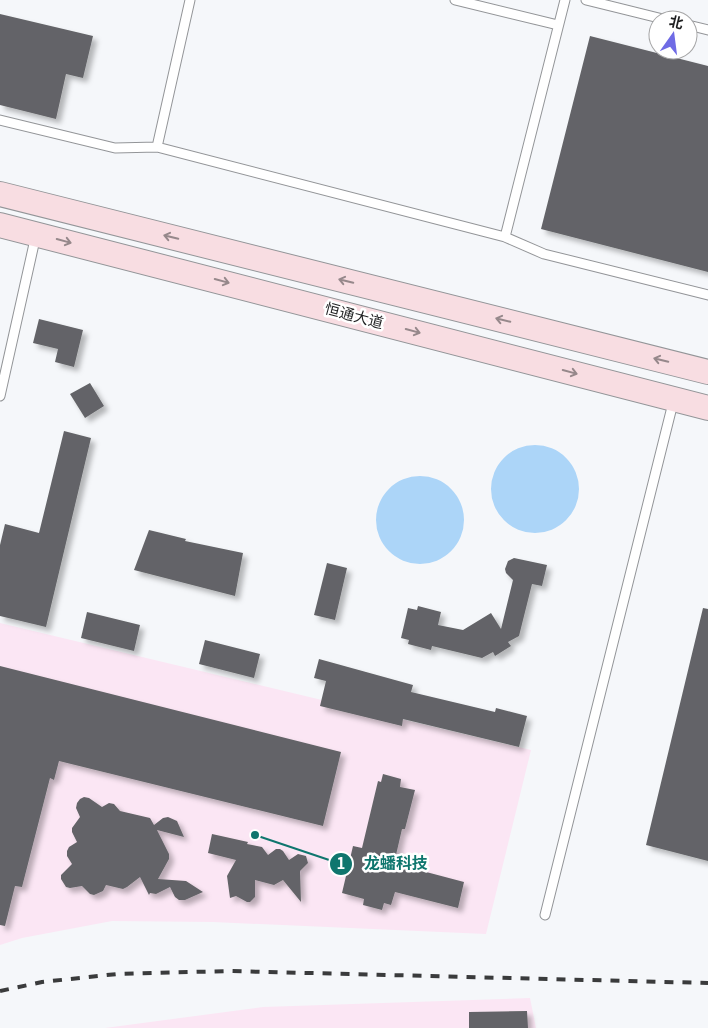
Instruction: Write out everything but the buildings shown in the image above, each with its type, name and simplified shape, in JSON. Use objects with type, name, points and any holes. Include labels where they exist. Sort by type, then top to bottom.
[{"type":"main road","points":[[0,194],[708,372]]},
{"type":"main road","name":"恒通大道","points":[[0,225],[708,408]]},
{"type":"lane","points":[[157,146],[190,0]]},
{"type":"lane","points":[[455,0],[558,25]]},
{"type":"lane","points":[[505,236],[565,0]]},
{"type":"lane","points":[[586,0],[648,15]]},
{"type":"lane","points":[[0,120],[115,148],[157,146],[505,236],[544,254],[708,295]]},
{"type":"lane","points":[[0,396],[36,233]]},
{"type":"lane","points":[[544,915],[674,399]]},
{"type":"shaded area","points":[[0,623],[531,750],[486,934],[213,922],[112,921],[22,938],[0,945]]},
{"type":"shaded area","points":[[530,998],[536,1028],[105,1028],[263,1007]]},
{"type":"water","points":[[535,445],[552,448],[566,458],[576,472],[579,489],[576,506],[566,520],[552,530],[535,533],[518,530],[504,520],[494,506],[491,489],[494,472],[504,458],[518,448]]},
{"type":"water","points":[[420,476],[437,479],[451,489],[461,503],[464,520],[461,537],[451,551],[437,561],[420,564],[403,561],[389,551],[379,537],[376,520],[379,503],[389,489],[403,479]]},
{"type":"railway","points":[[0,991],[42,982],[117,974],[229,971],[708,983]]},
{"type":"place","name":"龙蟠科技","points":[[255,835]]}]
